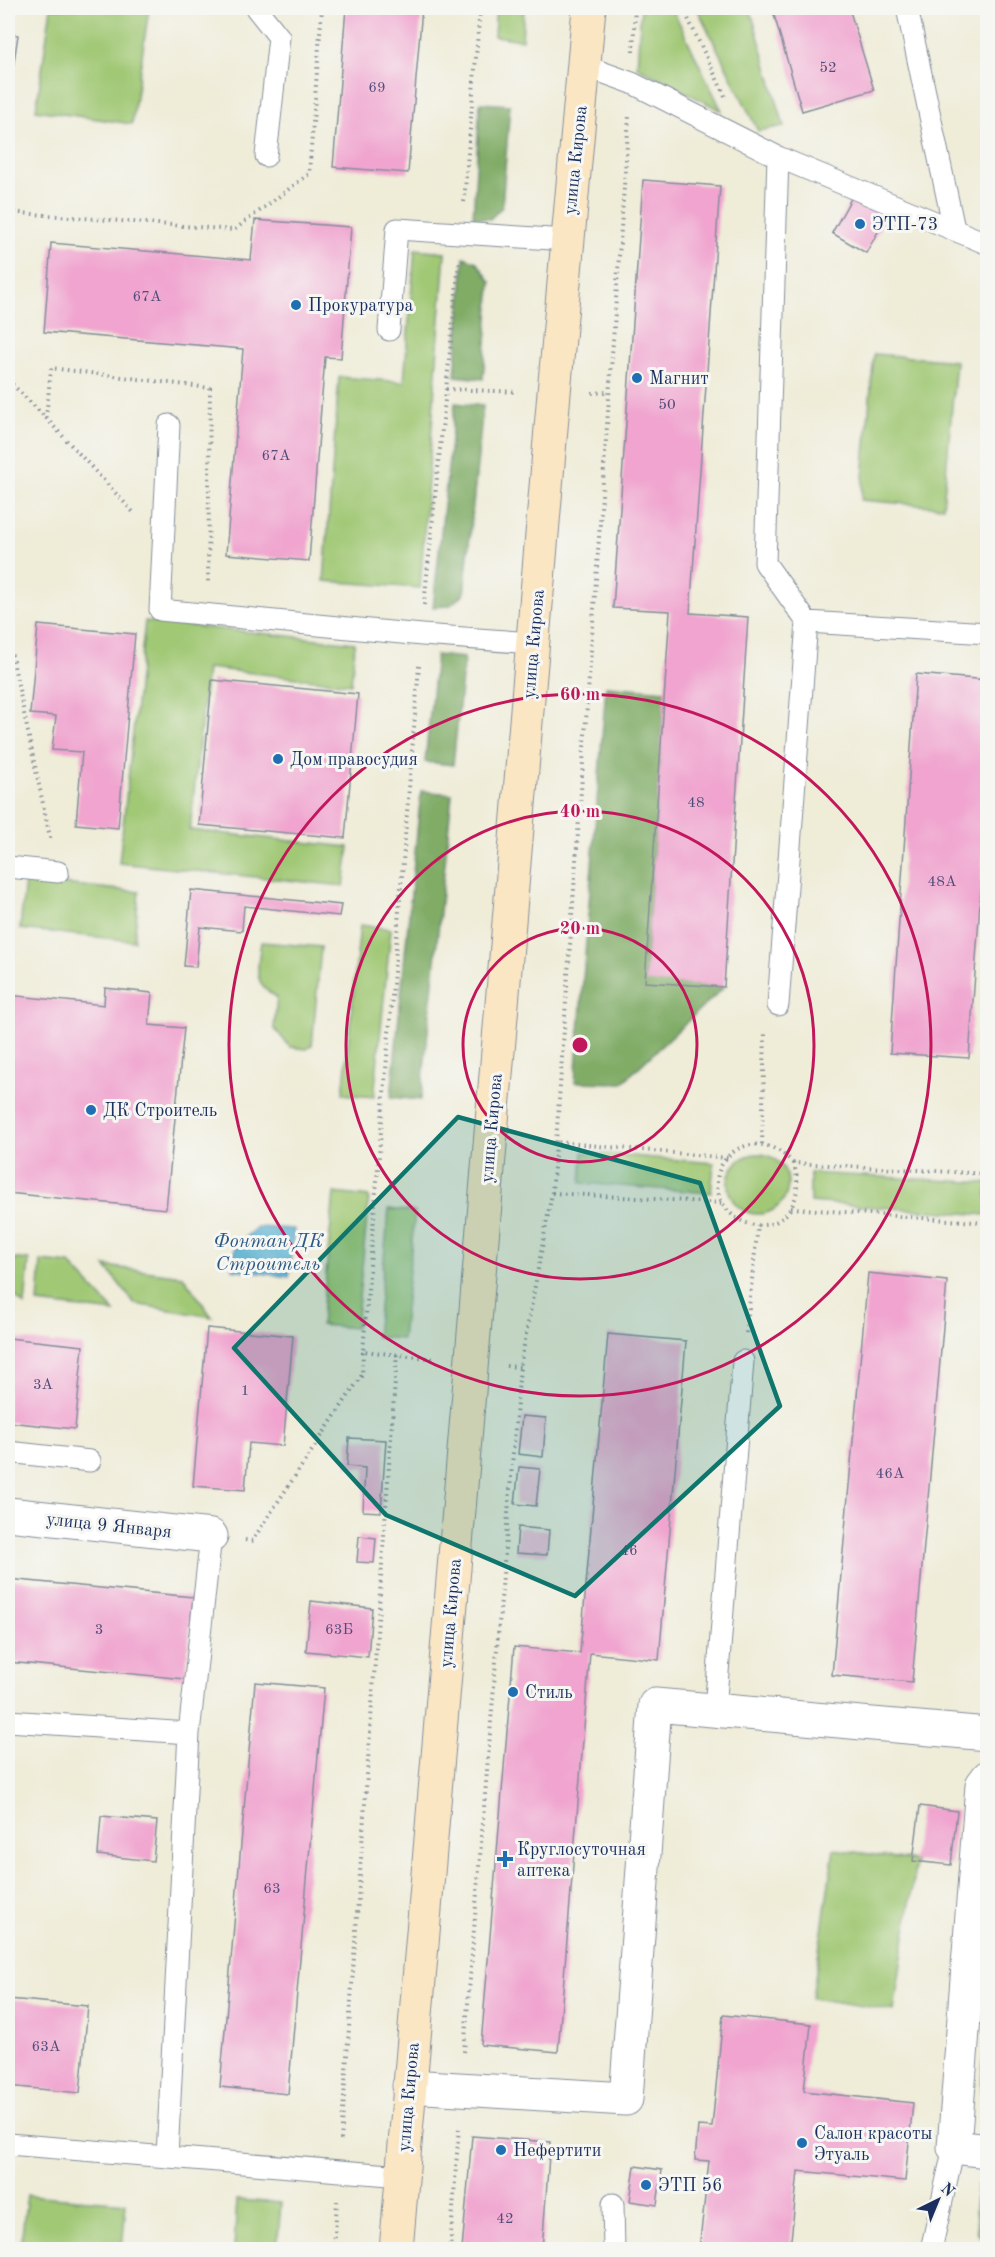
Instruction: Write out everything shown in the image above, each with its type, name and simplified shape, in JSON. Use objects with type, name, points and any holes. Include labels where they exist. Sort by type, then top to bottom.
[{"type":"main road","name":"улица Кирова","points":[[396,2250],[567,240],[590,8]]},
{"type":"street","name":"улица 9 Января","points":[[8,1514],[211,1536]]},
{"type":"street","points":[[409,2086],[461,2091],[626,2099],[655,1705],[987,1734]]},
{"type":"street","points":[[987,1777],[982,1785],[954,2147],[987,2151]]},
{"type":"lane","points":[[256,8],[279,37],[266,156]]},
{"type":"lane","points":[[907,8],[954,229]]},
{"type":"lane","points":[[585,66],[632,83],[778,157],[987,244]]},
{"type":"lane","points":[[778,157],[765,563],[807,622],[778,1005]]},
{"type":"lane","points":[[389,330],[397,229],[567,240]]},
{"type":"lane","points":[[169,425],[160,610],[422,635],[533,643]]},
{"type":"lane","points":[[807,622],[987,633]]},
{"type":"lane","points":[[8,867],[58,872]]},
{"type":"lane","points":[[715,1710],[743,1361]]},
{"type":"lane","points":[[8,1452],[90,1461]]},
{"type":"lane","points":[[167,2156],[189,1734],[211,1536]]},
{"type":"lane","points":[[8,1721],[189,1734]]},
{"type":"lane","points":[[8,2144],[402,2176]]},
{"type":"lane","points":[[931,2250],[954,2147]]},
{"type":"lane","points":[[614,2204],[614,2250]]},
{"type":"path","points":[[8,212],[234,230],[309,174],[322,8]]},
{"type":"path","points":[[211,1536],[252,1541],[362,1375],[422,635],[461,234],[480,8]]},
{"type":"path","points":[[450,2250],[520,1367],[552,1193],[636,8]]},
{"type":"path","points":[[683,8],[727,99]]},
{"type":"path","points":[[46,418],[103,480]]},
{"type":"path","points":[[8,637],[58,872]]},
{"type":"path","points":[[762,1144],[766,1005],[778,1005]]},
{"type":"path","points":[[556,1142],[728,1158]]},
{"type":"path","points":[[762,1144],[774,1147],[793,1163],[798,1186],[797,1197],[783,1216],[773,1222],[758,1225],[738,1220],[722,1203],[718,1194],[719,1174],[728,1158],[743,1147],[762,1144]]},
{"type":"path","points":[[793,1163],[987,1174]]},
{"type":"path","points":[[552,1193],[722,1203]]},
{"type":"path","points":[[791,1208],[987,1223]]},
{"type":"path","points":[[743,1361],[758,1225]]},
{"type":"path","points":[[334,2250],[397,1353],[363,1351]]},
{"type":"highlighted area","points":[[458,1117],[700,1183],[780,1406],[575,1596],[386,1515],[234,1348]]},
{"type":"green space","points":[[51,8],[149,8],[132,124],[36,110]]},
{"type":"green space","points":[[496,8],[524,8],[522,40],[494,36]]},
{"type":"green space","points":[[641,8],[672,8],[722,111],[637,67]]},
{"type":"green space","points":[[697,8],[750,8],[784,126],[758,131]]},
{"type":"green space","points":[[480,103],[510,105],[502,207],[490,219],[473,218]]},
{"type":"green space","points":[[415,249],[445,252],[420,588],[324,581],[339,377],[404,382]]},
{"type":"green space","points":[[464,257],[477,262],[491,282],[483,379],[455,376]]},
{"type":"green space","points":[[874,354],[956,361],[943,507],[861,500]]},
{"type":"green space","points":[[455,403],[483,406],[464,594],[449,606],[433,607]]},
{"type":"green space","points":[[145,621],[355,643],[351,684],[207,668],[190,830],[349,847],[344,886],[119,863]]},
{"type":"green space","points":[[436,655],[464,658],[453,765],[425,762]]},
{"type":"green space","points":[[606,686],[665,691],[645,981],[724,987],[622,1083],[575,1082]]},
{"type":"green space","points":[[421,791],[452,794],[421,1100],[391,1097]]},
{"type":"green space","points":[[25,880],[139,892],[134,941],[20,929]]},
{"type":"green space","points":[[360,925],[391,929],[374,1097],[343,1094]]},
{"type":"green space","points":[[261,942],[321,947],[312,1045],[307,1049],[290,1047],[274,1028],[277,997],[263,987],[258,974]]},
{"type":"green space","points":[[583,1152],[714,1163],[711,1193],[581,1183]]},
{"type":"green space","points":[[752,1154],[764,1154],[780,1162],[786,1172],[788,1184],[786,1196],[780,1206],[764,1214],[752,1214],[736,1206],[728,1190],[728,1178],[736,1162]]},
{"type":"green space","points":[[810,1173],[987,1183],[987,1215],[810,1202]]},
{"type":"green space","points":[[334,1193],[369,1197],[356,1328],[321,1325]]},
{"type":"green space","points":[[389,1209],[415,1212],[402,1339],[376,1337]]},
{"type":"green space","points":[[8,1258],[29,1260],[25,1306],[8,1290]]},
{"type":"green space","points":[[41,1261],[70,1264],[115,1312],[38,1303]]},
{"type":"green space","points":[[105,1266],[183,1276],[212,1317],[135,1304]]},
{"type":"green space","points":[[834,1849],[916,1861],[894,2011],[812,1998]]},
{"type":"green space","points":[[987,2021],[987,2112],[982,2092],[982,2068]]},
{"type":"green space","points":[[987,2173],[987,2247],[978,2233],[975,2210],[977,2186]]},
{"type":"green space","points":[[27,2195],[126,2203],[122,2249],[20,2249]]},
{"type":"green space","points":[[237,2200],[281,2203],[277,2249],[234,2249]]},
{"type":"water","name":"Фонтан ДК Строитель","points":[[257,1227],[294,1229],[289,1277],[232,1269],[235,1246]]},
{"type":"building","points":[[346,8],[422,8],[408,173],[333,167]]},
{"type":"building","points":[[772,8],[849,8],[874,90],[802,111]]},
{"type":"building","points":[[8,33],[18,35],[9,95],[8,95]]},
{"type":"building","points":[[643,180],[720,186],[690,613],[748,617],[724,987],[645,982],[670,611],[613,608]]},
{"type":"building","name":"ЭТП-73","points":[[853,195],[888,214],[866,253],[832,233]]},
{"type":"building","points":[[255,220],[351,227],[341,358],[325,357],[309,561],[226,554],[243,349],[44,332],[51,243],[251,260]]},
{"type":"building","points":[[38,625],[135,634],[118,828],[76,824],[82,752],[52,750],[56,716],[30,714]]},
{"type":"building","points":[[916,674],[988,680],[988,790],[969,1058],[890,1053]]},
{"type":"building","name":"Дом правосудия","points":[[212,680],[358,694],[345,838],[199,825]]},
{"type":"building","points":[[191,890],[341,905],[339,916],[244,906],[242,931],[200,927],[196,967],[184,966]]},
{"type":"building","name":"ДК Строитель","points":[[105,988],[152,993],[149,1025],[184,1028],[166,1209],[8,1193],[8,995],[104,1005]]},
{"type":"building","points":[[868,1273],[947,1281],[912,1682],[832,1675]]},
{"type":"building","points":[[207,1328],[293,1336],[283,1446],[249,1443],[245,1490],[193,1486]]},
{"type":"building","points":[[608,1334],[686,1341],[659,1660],[590,1653],[558,2052],[481,2045],[514,1647],[580,1653]]},
{"type":"building","points":[[8,1338],[83,1346],[75,1429],[8,1422]]},
{"type":"building","points":[[522,1416],[546,1418],[543,1457],[518,1454]]},
{"type":"building","points":[[349,1438],[386,1440],[381,1512],[363,1511],[365,1468],[347,1466]]},
{"type":"building","points":[[519,1467],[540,1469],[536,1506],[515,1504]]},
{"type":"building","points":[[518,1527],[549,1530],[547,1555],[516,1553]]},
{"type":"building","points":[[359,1536],[376,1538],[374,1563],[357,1562]]},
{"type":"building","points":[[8,1579],[193,1597],[185,1679],[8,1662]]},
{"type":"building","points":[[311,1601],[372,1608],[368,1657],[306,1651]]},
{"type":"building","points":[[255,1682],[324,1688],[288,2094],[220,2087]]},
{"type":"building","points":[[920,1806],[957,1811],[951,1865],[913,1861]]},
{"type":"building","points":[[101,1816],[157,1821],[153,1861],[98,1855]]},
{"type":"building","points":[[8,1999],[88,2006],[80,2093],[8,2086]]},
{"type":"building","name":"Салон красоты Этуаль","points":[[723,2015],[811,2024],[804,2091],[913,2103],[905,2181],[798,2171],[790,2250],[699,2250],[709,2161],[695,2160],[698,2126],[712,2127]]},
{"type":"building","points":[[472,2136],[550,2142],[542,2250],[462,2250]]},
{"type":"building","name":"ЭТП 56","points":[[635,2166],[662,2170],[657,2205],[630,2201]]},
{"type":"place","name":"ЭТП-73","points":[[860,224]]},
{"type":"place","name":"Прокуратура","points":[[296,305]]},
{"type":"place","name":"Магнит","points":[[637,378]]},
{"type":"place","name":"Дом правосудия","points":[[278,759]]},
{"type":"place","name":"ДК Строитель","points":[[91,1110]]},
{"type":"place","name":"Стиль","points":[[513,1692]]},
{"type":"place","name":"Круглосуточная аптека","points":[[505,1859]]},
{"type":"place","name":"Салон красоты Этуаль","points":[[802,2143]]},
{"type":"place","name":"Нефертити","points":[[501,2150]]},
{"type":"place","name":"ЭТП 56","points":[[646,2185]]}]
